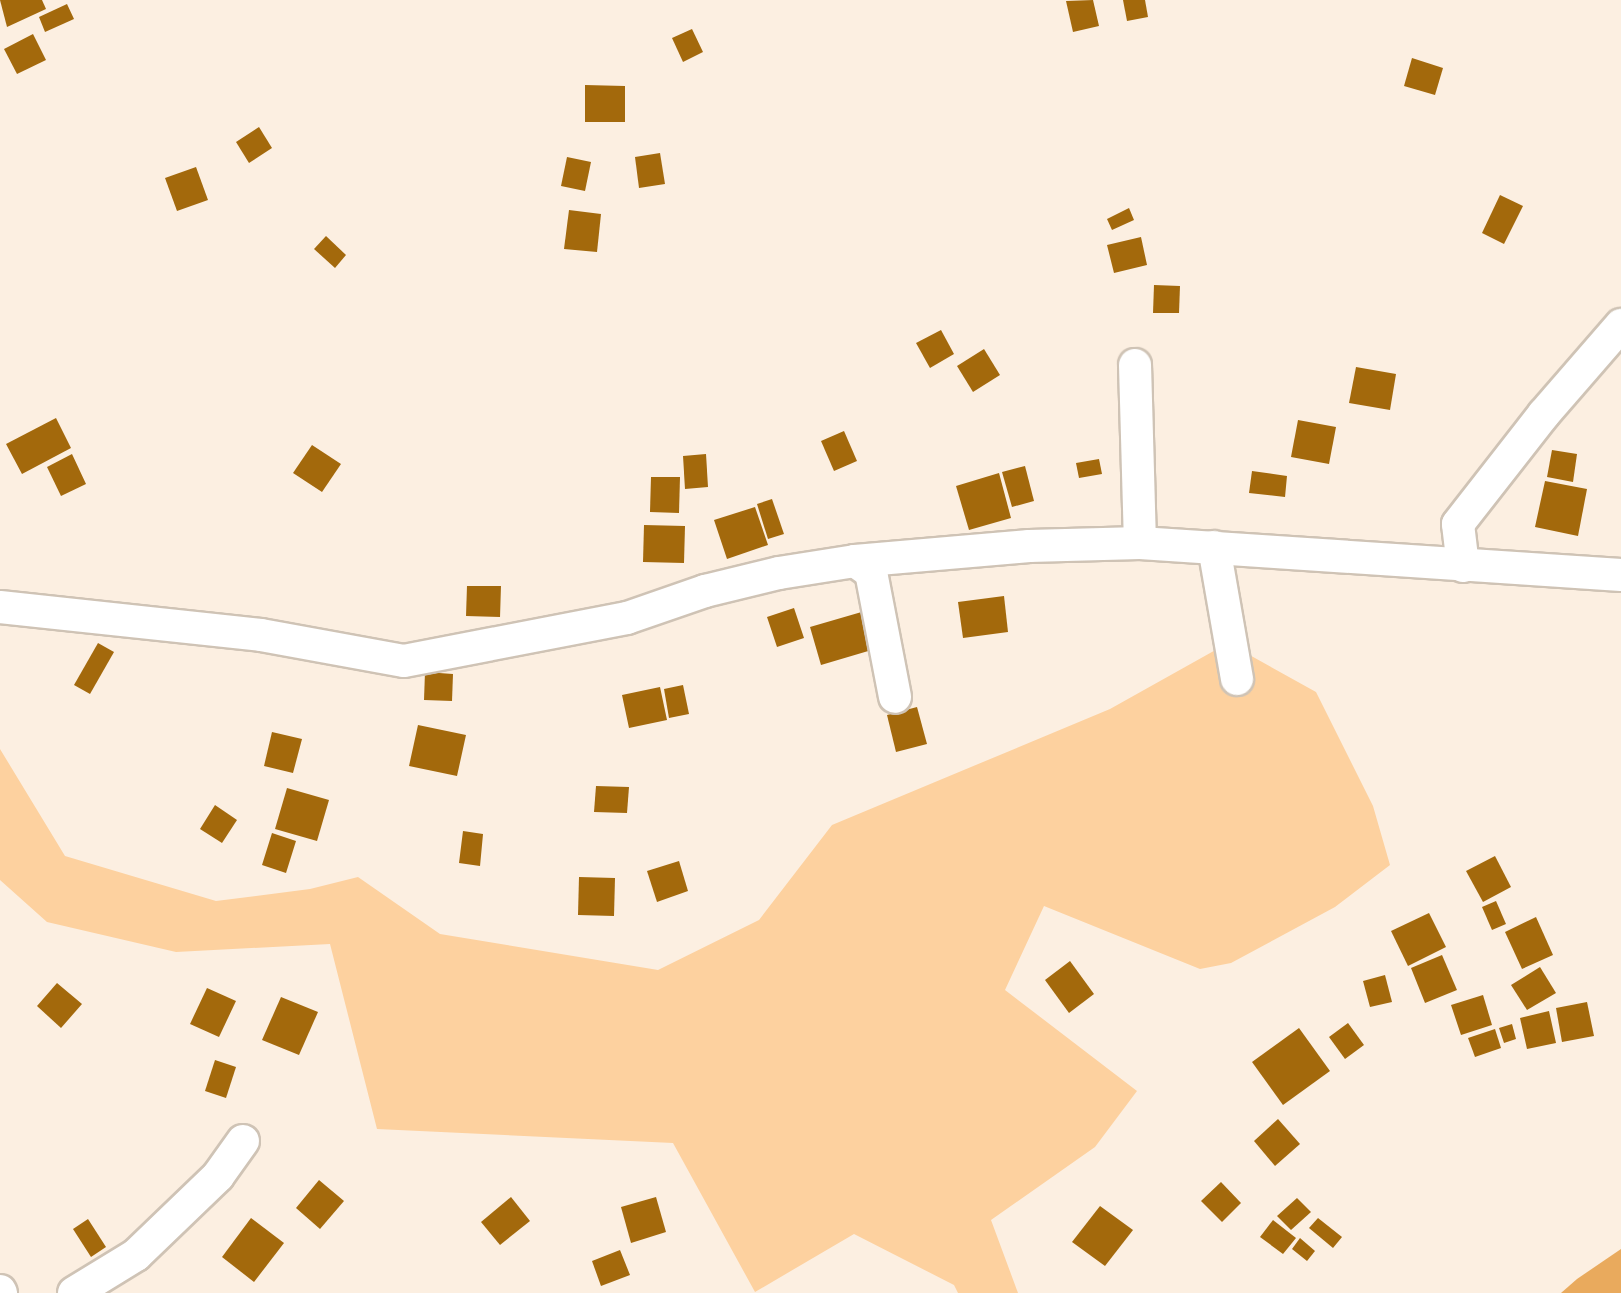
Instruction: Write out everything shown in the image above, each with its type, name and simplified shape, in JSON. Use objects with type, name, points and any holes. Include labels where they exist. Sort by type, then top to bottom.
[{"type":"street","points":[[1463,566],[1458,524],[1544,414],[1621,325]]},
{"type":"street","points":[[1135,365],[1140,543]]},
{"type":"street","points":[[0,607],[261,635],[404,661],[627,618],[705,591],[855,561],[1029,546],[1140,543],[1621,575]]},
{"type":"street","points":[[1213,547],[1237,678]]},
{"type":"street","points":[[855,561],[871,572],[895,697]]},
{"type":"street","points":[[74,1293],[145,1247],[218,1176],[243,1141]]},
{"type":"shaded area","points":[[1228,643],[1316,692],[1373,806],[1390,865],[1335,907],[1231,963],[1200,969],[1044,906],[1005,990],[1137,1091],[1095,1147],[991,1220],[1018,1293],[958,1293],[954,1285],[854,1234],[755,1292],[673,1143],[377,1129],[330,944],[176,952],[47,922],[0,880],[0,749],[65,856],[216,901],[310,889],[358,877],[440,934],[658,970],[759,920],[832,825],[1110,709]]},
{"type":"shaded area","points":[[1621,1249],[1621,1293],[1561,1293],[1577,1279]]},
{"type":"building","points":[[0,0],[42,0],[46,9],[7,27]]},
{"type":"building","points":[[1093,0],[1099,26],[1073,32],[1066,1]]},
{"type":"building","points":[[1123,0],[1145,0],[1148,17],[1127,21]]},
{"type":"building","points":[[67,4],[74,19],[45,32],[39,17]]},
{"type":"building","points":[[692,29],[703,52],[683,62],[672,38]]},
{"type":"building","points":[[33,34],[46,60],[17,74],[4,49]]},
{"type":"building","points":[[1412,58],[1443,68],[1435,95],[1404,86]]},
{"type":"building","points":[[585,85],[625,86],[625,122],[585,122]]},
{"type":"building","points":[[259,127],[272,148],[249,163],[236,142]]},
{"type":"building","points":[[660,153],[665,184],[639,188],[635,157]]},
{"type":"building","points":[[567,157],[591,162],[585,191],[561,186]]},
{"type":"building","points":[[196,167],[208,200],[177,211],[165,178]]},
{"type":"building","points":[[1500,195],[1523,206],[1504,244],[1482,233]]},
{"type":"building","points":[[1129,208],[1134,220],[1112,230],[1107,219]]},
{"type":"building","points":[[569,210],[601,214],[597,252],[564,249]]},
{"type":"building","points":[[326,236],[346,255],[335,268],[314,249]]},
{"type":"building","points":[[1141,237],[1147,265],[1114,273],[1107,245]]},
{"type":"building","points":[[1154,285],[1180,286],[1179,313],[1153,313]]},
{"type":"building","points":[[941,330],[954,354],[930,368],[916,343]]},
{"type":"building","points":[[984,349],[1000,375],[973,392],[957,366]]},
{"type":"building","points":[[1356,367],[1396,374],[1390,410],[1349,403]]},
{"type":"building","points":[[56,418],[71,448],[22,474],[6,444]]},
{"type":"building","points":[[1298,420],[1336,427],[1329,464],[1291,457]]},
{"type":"building","points":[[844,431],[857,461],[834,471],[821,441]]},
{"type":"building","points":[[312,445],[341,464],[322,492],[293,473]]},
{"type":"building","points":[[1552,450],[1577,454],[1573,482],[1547,477]]},
{"type":"building","points":[[72,454],[86,484],[61,496],[47,467]]},
{"type":"building","points":[[706,454],[708,487],[685,489],[683,456]]},
{"type":"building","points":[[1099,459],[1102,474],[1079,478],[1076,463]]},
{"type":"building","points":[[1025,466],[1034,501],[1012,507],[1002,472]]},
{"type":"building","points":[[1252,471],[1287,476],[1285,497],[1249,493]]},
{"type":"building","points":[[999,473],[1011,518],[969,530],[956,486]]},
{"type":"building","points":[[651,477],[680,477],[679,513],[650,512]]},
{"type":"building","points":[[1545,481],[1587,489],[1578,536],[1535,527]]},
{"type":"building","points":[[772,499],[784,534],[768,539],[757,504]]},
{"type":"building","points":[[755,507],[768,545],[727,559],[714,520]]},
{"type":"building","points":[[644,525],[685,526],[684,563],[643,562]]},
{"type":"building","points":[[467,586],[501,586],[500,617],[466,616]]},
{"type":"building","points":[[1004,596],[1008,632],[963,638],[958,602]]},
{"type":"building","points":[[794,608],[804,638],[777,647],[767,617]]},
{"type":"building","points":[[865,611],[875,649],[821,665],[810,627]]},
{"type":"building","points":[[98,643],[114,652],[90,694],[74,685]]},
{"type":"building","points":[[425,672],[453,674],[452,701],[424,700]]},
{"type":"building","points":[[683,685],[689,714],[669,718],[664,689]]},
{"type":"building","points":[[660,687],[667,720],[629,728],[622,695]]},
{"type":"building","points":[[917,707],[927,744],[896,752],[887,715]]},
{"type":"building","points":[[418,725],[466,735],[457,776],[409,766]]},
{"type":"building","points":[[272,732],[302,739],[293,773],[264,766]]},
{"type":"building","points":[[596,786],[629,787],[627,813],[594,812]]},
{"type":"building","points":[[287,788],[329,800],[317,841],[275,829]]},
{"type":"building","points":[[215,805],[237,820],[222,843],[200,829]]},
{"type":"building","points":[[463,831],[483,834],[480,866],[459,863]]},
{"type":"building","points":[[272,833],[296,841],[286,873],[262,865]]},
{"type":"building","points":[[1495,856],[1511,887],[1483,902],[1466,871]]},
{"type":"building","points":[[679,861],[688,891],[657,902],[647,871]]},
{"type":"building","points":[[579,877],[615,878],[614,916],[578,915]]},
{"type":"building","points":[[1496,901],[1506,924],[1492,930],[1482,907]]},
{"type":"building","points":[[1429,913],[1446,947],[1408,966],[1391,931]]},
{"type":"building","points":[[1536,917],[1553,955],[1522,969],[1505,932]]},
{"type":"building","points":[[1442,955],[1457,990],[1425,1003],[1411,968]]},
{"type":"building","points":[[1070,961],[1094,994],[1069,1013],[1045,980]]},
{"type":"building","points":[[1540,967],[1556,993],[1527,1010],[1511,985]]},
{"type":"building","points":[[1385,975],[1392,1002],[1370,1007],[1363,981]]},
{"type":"building","points":[[57,983],[82,1004],[61,1028],[37,1006]]},
{"type":"building","points":[[207,988],[236,1001],[219,1037],[190,1024]]},
{"type":"building","points":[[1483,995],[1492,1025],[1461,1035],[1451,1005]]},
{"type":"building","points":[[281,997],[318,1012],[299,1055],[262,1040]]},
{"type":"building","points":[[1587,1002],[1594,1036],[1562,1042],[1556,1008]]},
{"type":"building","points":[[1549,1011],[1556,1043],[1527,1049],[1520,1018]]},
{"type":"building","points":[[1348,1023],[1364,1045],[1345,1059],[1329,1037]]},
{"type":"building","points":[[1512,1024],[1516,1039],[1504,1043],[1499,1028]]},
{"type":"building","points":[[1299,1028],[1330,1071],[1283,1105],[1252,1062]]},
{"type":"building","points":[[1495,1029],[1501,1048],[1475,1057],[1468,1038]]},
{"type":"building","points":[[215,1060],[236,1067],[226,1098],[205,1091]]},
{"type":"building","points":[[1278,1119],[1300,1144],[1275,1166],[1254,1141]]},
{"type":"building","points":[[319,1180],[344,1201],[320,1229],[296,1208]]},
{"type":"building","points":[[1221,1182],[1241,1203],[1222,1222],[1201,1201]]},
{"type":"building","points":[[511,1197],[530,1221],[500,1245],[481,1222]]},
{"type":"building","points":[[656,1197],[666,1232],[631,1243],[621,1207]]},
{"type":"building","points":[[1297,1198],[1311,1212],[1291,1230],[1277,1216]]},
{"type":"building","points":[[1100,1206],[1133,1230],[1105,1266],[1072,1242]]},
{"type":"building","points":[[251,1218],[284,1243],[254,1282],[222,1257]]},
{"type":"building","points":[[1318,1218],[1342,1237],[1333,1248],[1309,1228]]},
{"type":"building","points":[[88,1219],[106,1247],[91,1257],[73,1229]]},
{"type":"building","points":[[1273,1220],[1296,1238],[1283,1254],[1260,1237]]},
{"type":"building","points":[[1300,1238],[1315,1251],[1307,1261],[1292,1249]]},
{"type":"building","points":[[620,1250],[630,1275],[601,1286],[592,1261]]}]
